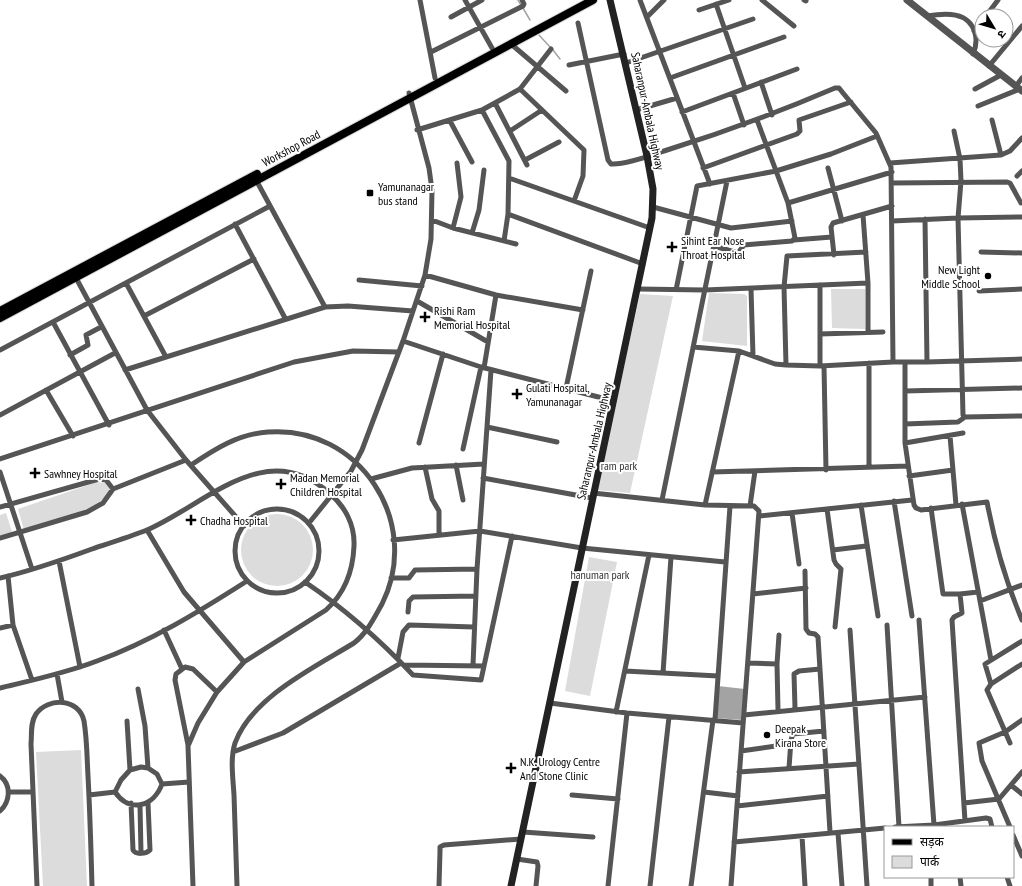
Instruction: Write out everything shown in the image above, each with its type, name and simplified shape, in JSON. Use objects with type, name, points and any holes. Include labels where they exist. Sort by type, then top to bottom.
[{"type":"main road","name":"Workshop Road","points":[[409,95],[435,78],[582,0]]},
{"type":"main road","name":"Workshop Road","points":[[2,308],[74,274],[409,95],[511,44],[593,0]]},
{"type":"main road","name":"Saharanpur-Ambala Highway","points":[[511,886],[638,289],[653,207],[653,190],[647,156],[626,62],[610,0]]},
{"type":"main road","name":"Workshop Road","points":[[0,318],[74,274]]},
{"type":"street","points":[[420,0],[435,78]]},
{"type":"street","points":[[465,0],[492,48]]},
{"type":"street","points":[[451,17],[482,0]]},
{"type":"street","points":[[640,0],[710,184]]},
{"type":"street","points":[[646,17],[664,0]]},
{"type":"street","points":[[699,10],[729,0]]},
{"type":"street","points":[[762,0],[794,26]]},
{"type":"street","points":[[911,1],[973,54],[1019,89]]},
{"type":"street","points":[[431,52],[522,4]]},
{"type":"street","points":[[716,4],[745,88]]},
{"type":"street","points":[[927,16],[949,14],[960,16],[972,24],[974,31]]},
{"type":"street","points":[[626,62],[660,52],[753,19]]},
{"type":"street","points":[[578,23],[609,162],[613,164],[647,156],[744,125],[772,115],[835,88],[838,88],[852,102],[877,136],[890,163],[892,172],[893,362]]},
{"type":"street","points":[[989,66],[1022,26]]},
{"type":"street","points":[[670,78],[784,37]]},
{"type":"street","points":[[511,44],[566,91]]},
{"type":"street","points":[[973,54],[975,48]]},
{"type":"street","points":[[417,130],[482,110],[520,89],[551,49]]},
{"type":"street","points":[[569,65],[624,54]]},
{"type":"street","points":[[682,112],[797,69]]},
{"type":"street","points":[[975,89],[1001,75]]},
{"type":"street","points":[[1019,89],[1022,78]]},
{"type":"street","points":[[762,82],[772,115]]},
{"type":"street","points":[[520,89],[584,150],[583,176],[574,201]]},
{"type":"street","points":[[978,106],[1019,89]]},
{"type":"street","points":[[733,93],[744,125]]},
{"type":"street","points":[[309,523],[356,462],[399,352],[422,286],[432,220],[431,178],[417,130],[409,95]]},
{"type":"street","points":[[636,110],[677,98]]},
{"type":"street","points":[[703,168],[797,134],[800,131],[798,121],[800,119],[852,102]]},
{"type":"street","points":[[495,103],[526,163],[559,142]]},
{"type":"street","points":[[482,110],[509,161],[508,214],[504,241]]},
{"type":"street","points":[[510,131],[542,110]]},
{"type":"street","points":[[757,120],[788,203],[795,235],[794,240]]},
{"type":"street","points":[[992,120],[1001,155]]},
{"type":"street","points":[[450,121],[472,162]]},
{"type":"street","points":[[954,131],[960,159],[961,181],[958,218],[963,362],[963,415],[965,417]]},
{"type":"street","points":[[676,290],[692,218],[697,186],[776,171],[831,154],[877,136]]},
{"type":"street","points":[[890,163],[1001,155],[1010,151],[1022,138]]},
{"type":"street","points":[[453,228],[461,197],[457,163]]},
{"type":"street","points":[[828,168],[842,221]]},
{"type":"street","points":[[472,233],[479,210],[484,170]]},
{"type":"street","points":[[1017,176],[1022,170]]},
{"type":"street","points":[[788,203],[892,172]]},
{"type":"street","points":[[255,178],[325,307]]},
{"type":"street","points":[[509,178],[650,228]]},
{"type":"street","points":[[662,500],[728,181]]},
{"type":"street","points":[[892,183],[961,181],[1009,182],[1022,204]]},
{"type":"street","points":[[0,350],[270,206]]},
{"type":"street","points":[[834,254],[832,224],[892,206]]},
{"type":"street","points":[[653,207],[718,225],[741,228],[792,221]]},
{"type":"street","points":[[508,214],[643,264]]},
{"type":"street","points":[[863,215],[868,283],[868,332]]},
{"type":"street","points":[[892,221],[1022,217]]},
{"type":"street","points":[[432,220],[453,228],[516,244]]},
{"type":"street","points":[[925,220],[927,362]]},
{"type":"street","points":[[235,224],[285,318]]},
{"type":"street","points":[[714,246],[738,253],[744,244],[832,237]]},
{"type":"street","points":[[786,366],[784,286],[787,256],[866,252]]},
{"type":"street","points":[[981,252],[1022,253]]},
{"type":"street","points":[[144,316],[254,259]]},
{"type":"street","points":[[566,388],[591,271]]},
{"type":"street","points":[[74,274],[101,327],[147,410],[186,460],[244,526]]},
{"type":"street","points":[[424,275],[496,295],[583,310]]},
{"type":"street","points":[[359,280],[422,286]]},
{"type":"street","points":[[638,289],[705,290],[868,283]]},
{"type":"street","points":[[126,284],[166,357]]},
{"type":"street","points":[[820,285],[820,334],[826,470]]},
{"type":"street","points":[[751,288],[753,356]]},
{"type":"street","points":[[979,291],[1022,289]]},
{"type":"street","points":[[463,449],[488,342],[496,295]]},
{"type":"street","points":[[417,301],[488,342]]},
{"type":"street","points":[[125,370],[285,318],[325,307],[348,306],[413,312]]},
{"type":"street","points":[[53,322],[109,425]]},
{"type":"street","points":[[70,355],[88,345],[86,335],[101,327]]},
{"type":"street","points":[[820,334],[883,332]]},
{"type":"street","points":[[403,341],[482,368],[614,401]]},
{"type":"street","points":[[694,347],[739,351],[786,366],[822,366],[893,362],[963,362],[1022,359]]},
{"type":"street","points":[[0,459],[109,425],[147,410],[249,376],[315,357],[353,351],[399,352]]},
{"type":"street","points":[[705,505],[739,351]]},
{"type":"street","points":[[0,415],[115,353]]},
{"type":"street","points":[[419,443],[443,354]]},
{"type":"street","points":[[905,362],[905,443],[912,500],[918,510],[987,502],[994,543],[1010,591],[1022,620]]},
{"type":"street","points":[[869,364],[869,467]]},
{"type":"street","points":[[473,665],[477,569],[491,370]]},
{"type":"street","points":[[905,391],[1022,388]]},
{"type":"street","points":[[46,390],[73,436]]},
{"type":"street","points":[[905,424],[958,422],[965,417],[1022,416]]},
{"type":"street","points":[[487,427],[557,442]]},
{"type":"street","points":[[191,465],[216,448],[235,439],[268,432],[294,433],[314,438],[329,444],[356,462],[372,479],[388,509],[393,540],[391,578],[384,599],[367,629],[354,643],[278,690],[244,727],[236,743],[233,752],[237,886]]},
{"type":"street","points":[[905,443],[963,434]]},
{"type":"street","points":[[950,436],[956,505]]},
{"type":"street","points":[[0,538],[21,533],[93,510],[103,503],[113,489],[186,460]]},
{"type":"street","points":[[372,479],[406,469],[484,464]]},
{"type":"street","points":[[456,465],[464,500]]},
{"type":"street","points":[[712,472],[826,470],[908,466]]},
{"type":"street","points":[[425,467],[432,499],[439,511],[439,535]]},
{"type":"street","points":[[909,476],[953,470]]},
{"type":"street","points":[[0,578],[59,561],[147,530],[214,492],[244,477],[266,472],[279,471],[293,473],[315,482],[332,495],[344,509],[350,521],[354,541],[354,556],[345,586],[335,602],[326,610],[244,662],[217,692],[198,723],[188,746]]},
{"type":"street","points":[[750,506],[756,471]]},
{"type":"street","points":[[0,472],[32,569]]},
{"type":"street","points":[[483,478],[593,496],[662,500],[705,505],[750,506],[758,509],[760,516],[731,886]]},
{"type":"street","points":[[0,507],[99,479],[106,480],[113,489]]},
{"type":"street","points":[[760,516],[861,504],[912,500]]},
{"type":"street","points":[[894,501],[912,616]]},
{"type":"street","points":[[861,504],[866,546],[878,616]]},
{"type":"street","points":[[962,504],[991,660]]},
{"type":"street","points":[[691,886],[714,720],[730,506]]},
{"type":"street","points":[[931,508],[943,594],[978,592]]},
{"type":"street","points":[[276,509],[288,510],[299,515],[309,523],[316,534],[319,553],[314,572],[305,582],[295,589],[282,592],[264,590],[247,580],[240,571],[236,560],[235,548],[238,536],[252,517],[263,511],[276,509]]},
{"type":"street","points":[[827,509],[835,564],[841,569],[835,627]]},
{"type":"street","points":[[792,513],[799,564]]},
{"type":"street","points":[[147,530],[176,580],[199,612],[244,662]]},
{"type":"street","points":[[393,540],[480,531],[582,548],[726,562]]},
{"type":"street","points":[[305,582],[335,602],[367,629],[398,658],[413,675],[479,680],[482,678],[512,536]]},
{"type":"street","points":[[833,550],[866,546]]},
{"type":"street","points":[[616,712],[649,555]]},
{"type":"street","points":[[663,673],[671,557]]},
{"type":"street","points":[[59,561],[80,667]]},
{"type":"street","points":[[391,578],[409,578],[415,570],[477,569]]},
{"type":"street","points":[[805,570],[806,629],[809,633],[817,635],[830,832]]},
{"type":"street","points":[[8,576],[14,625],[32,680]]},
{"type":"street","points":[[0,688],[57,674],[111,656],[199,612],[247,580]]},
{"type":"street","points":[[980,601],[1010,591],[1022,585]]},
{"type":"street","points":[[753,594],[806,588]]},
{"type":"street","points":[[960,594],[963,611],[952,620],[964,803],[968,821],[971,826]]},
{"type":"street","points":[[408,612],[409,601],[413,597],[476,596]]},
{"type":"street","points":[[919,620],[925,697],[930,826],[956,825],[968,821],[988,818],[992,826]]},
{"type":"street","points":[[398,658],[403,632],[409,624],[474,627]]},
{"type":"street","points":[[0,628],[14,625]]},
{"type":"street","points":[[887,625],[890,700],[899,826]]},
{"type":"street","points":[[164,630],[182,668]]},
{"type":"street","points":[[850,630],[856,702],[867,886]]},
{"type":"street","points":[[778,635],[778,710]]},
{"type":"street","points":[[991,684],[984,667],[985,664],[1022,641]]},
{"type":"street","points":[[748,663],[777,664]]},
{"type":"street","points":[[233,752],[283,733],[403,664],[484,666]]},
{"type":"street","points":[[1010,743],[987,692],[991,684],[1022,664]]},
{"type":"street","points":[[193,886],[188,746],[175,680],[176,674],[182,668],[188,666],[217,692]]},
{"type":"street","points":[[795,708],[794,674],[799,671],[820,669]]},
{"type":"street","points":[[625,671],[718,676]]},
{"type":"street","points":[[57,674],[62,702]]},
{"type":"street","points":[[138,689],[145,726],[148,768]]},
{"type":"street","points":[[744,715],[795,708],[925,697]]},
{"type":"street","points":[[37,886],[32,722],[41,709],[48,704],[62,702],[76,709],[83,720],[87,744],[92,886]]},
{"type":"street","points":[[550,703],[616,712],[743,723]]},
{"type":"street","points":[[608,886],[627,713]]},
{"type":"street","points":[[650,886],[669,717]]},
{"type":"street","points":[[1010,826],[982,761],[979,743],[1004,732],[1022,720]]},
{"type":"street","points":[[127,721],[130,770]]},
{"type":"street","points":[[789,768],[790,744],[793,734],[824,731]]},
{"type":"street","points":[[741,751],[790,744]]},
{"type":"street","points":[[739,772],[860,764]]},
{"type":"street","points":[[115,792],[121,780],[130,770],[141,767],[148,768],[157,774],[162,784]]},
{"type":"street","points":[[964,803],[999,799],[1022,772]]},
{"type":"street","points":[[0,776],[7,783],[9,792],[5,804],[0,811]]},
{"type":"street","points":[[162,784],[189,782]]},
{"type":"street","points":[[115,792],[122,800],[140,805],[148,803],[155,796],[162,784]]},
{"type":"street","points":[[1011,785],[1022,794]]},
{"type":"street","points":[[9,792],[33,792]]},
{"type":"street","points":[[89,795],[115,792]]},
{"type":"street","points":[[704,792],[738,796]]},
{"type":"street","points":[[572,795],[618,799]]},
{"type":"street","points":[[737,806],[828,796]]},
{"type":"street","points":[[131,803],[133,850],[135,853],[147,853],[150,850],[148,803]]},
{"type":"street","points":[[140,805],[141,853]]},
{"type":"street","points":[[734,842],[884,828]]},
{"type":"street","points":[[838,833],[842,886]]},
{"type":"street","points":[[438,886],[440,847],[444,845],[522,836],[593,837]]},
{"type":"street","points":[[802,836],[805,886]]},
{"type":"street","points":[[1014,843],[1022,856]]},
{"type":"street","points":[[517,859],[537,862],[536,886]]},
{"type":"green space","points":[[831,289],[865,289],[865,329],[832,328]]},
{"type":"green space","points":[[709,293],[744,294],[747,296],[747,346],[702,341]]},
{"type":"green space","name":"ram park","points":[[640,294],[673,296],[630,493],[597,490]]},
{"type":"green space","points":[[97,482],[105,483],[111,490],[95,505],[72,516],[24,530],[18,509]]},
{"type":"green space","points":[[6,513],[13,535],[0,538],[0,515]]},
{"type":"green space","points":[[277,514],[297,520],[307,530],[313,550],[307,570],[297,580],[277,586],[257,580],[247,570],[241,550],[247,530],[257,520]]},
{"type":"green space","name":"hanuman park","points":[[589,557],[617,562],[590,696],[565,691]]},
{"type":"green space","points":[[81,750],[87,886],[43,886],[36,752]]},
{"type":"shaded area","points":[[718,686],[745,689],[742,720],[717,718]]},
{"type":"waterway","points":[[518,0],[521,5]]},
{"type":"waterway","points":[[523,8],[530,20]]},
{"type":"waterway","points":[[539,35],[550,47]]},
{"type":"waterway","points":[[553,50],[560,59]]},
{"type":"place","name":"Yamunanagar bus stand","points":[[370,193]]},
{"type":"place","name":"Sihint Ear Nose Throat Hospital","points":[[672,247]]},
{"type":"place","name":"New Light Middle School","points":[[988,276]]},
{"type":"place","name":"Rishi Ram Memorial Hospital","points":[[425,317]]},
{"type":"place","name":"Gulati Hospital, Yamunanagar","points":[[517,394]]},
{"type":"place","name":"Sawhney Hospital","points":[[35,473]]},
{"type":"place","name":"Madan Memorial Children Hospital","points":[[281,484]]},
{"type":"place","name":"Chadha Hospital","points":[[191,520]]},
{"type":"place","name":"Deepak Kirana Store","points":[[767,735]]},
{"type":"place","name":"N.K. Urology Centre And Stone Clinic","points":[[511,768]]}]
